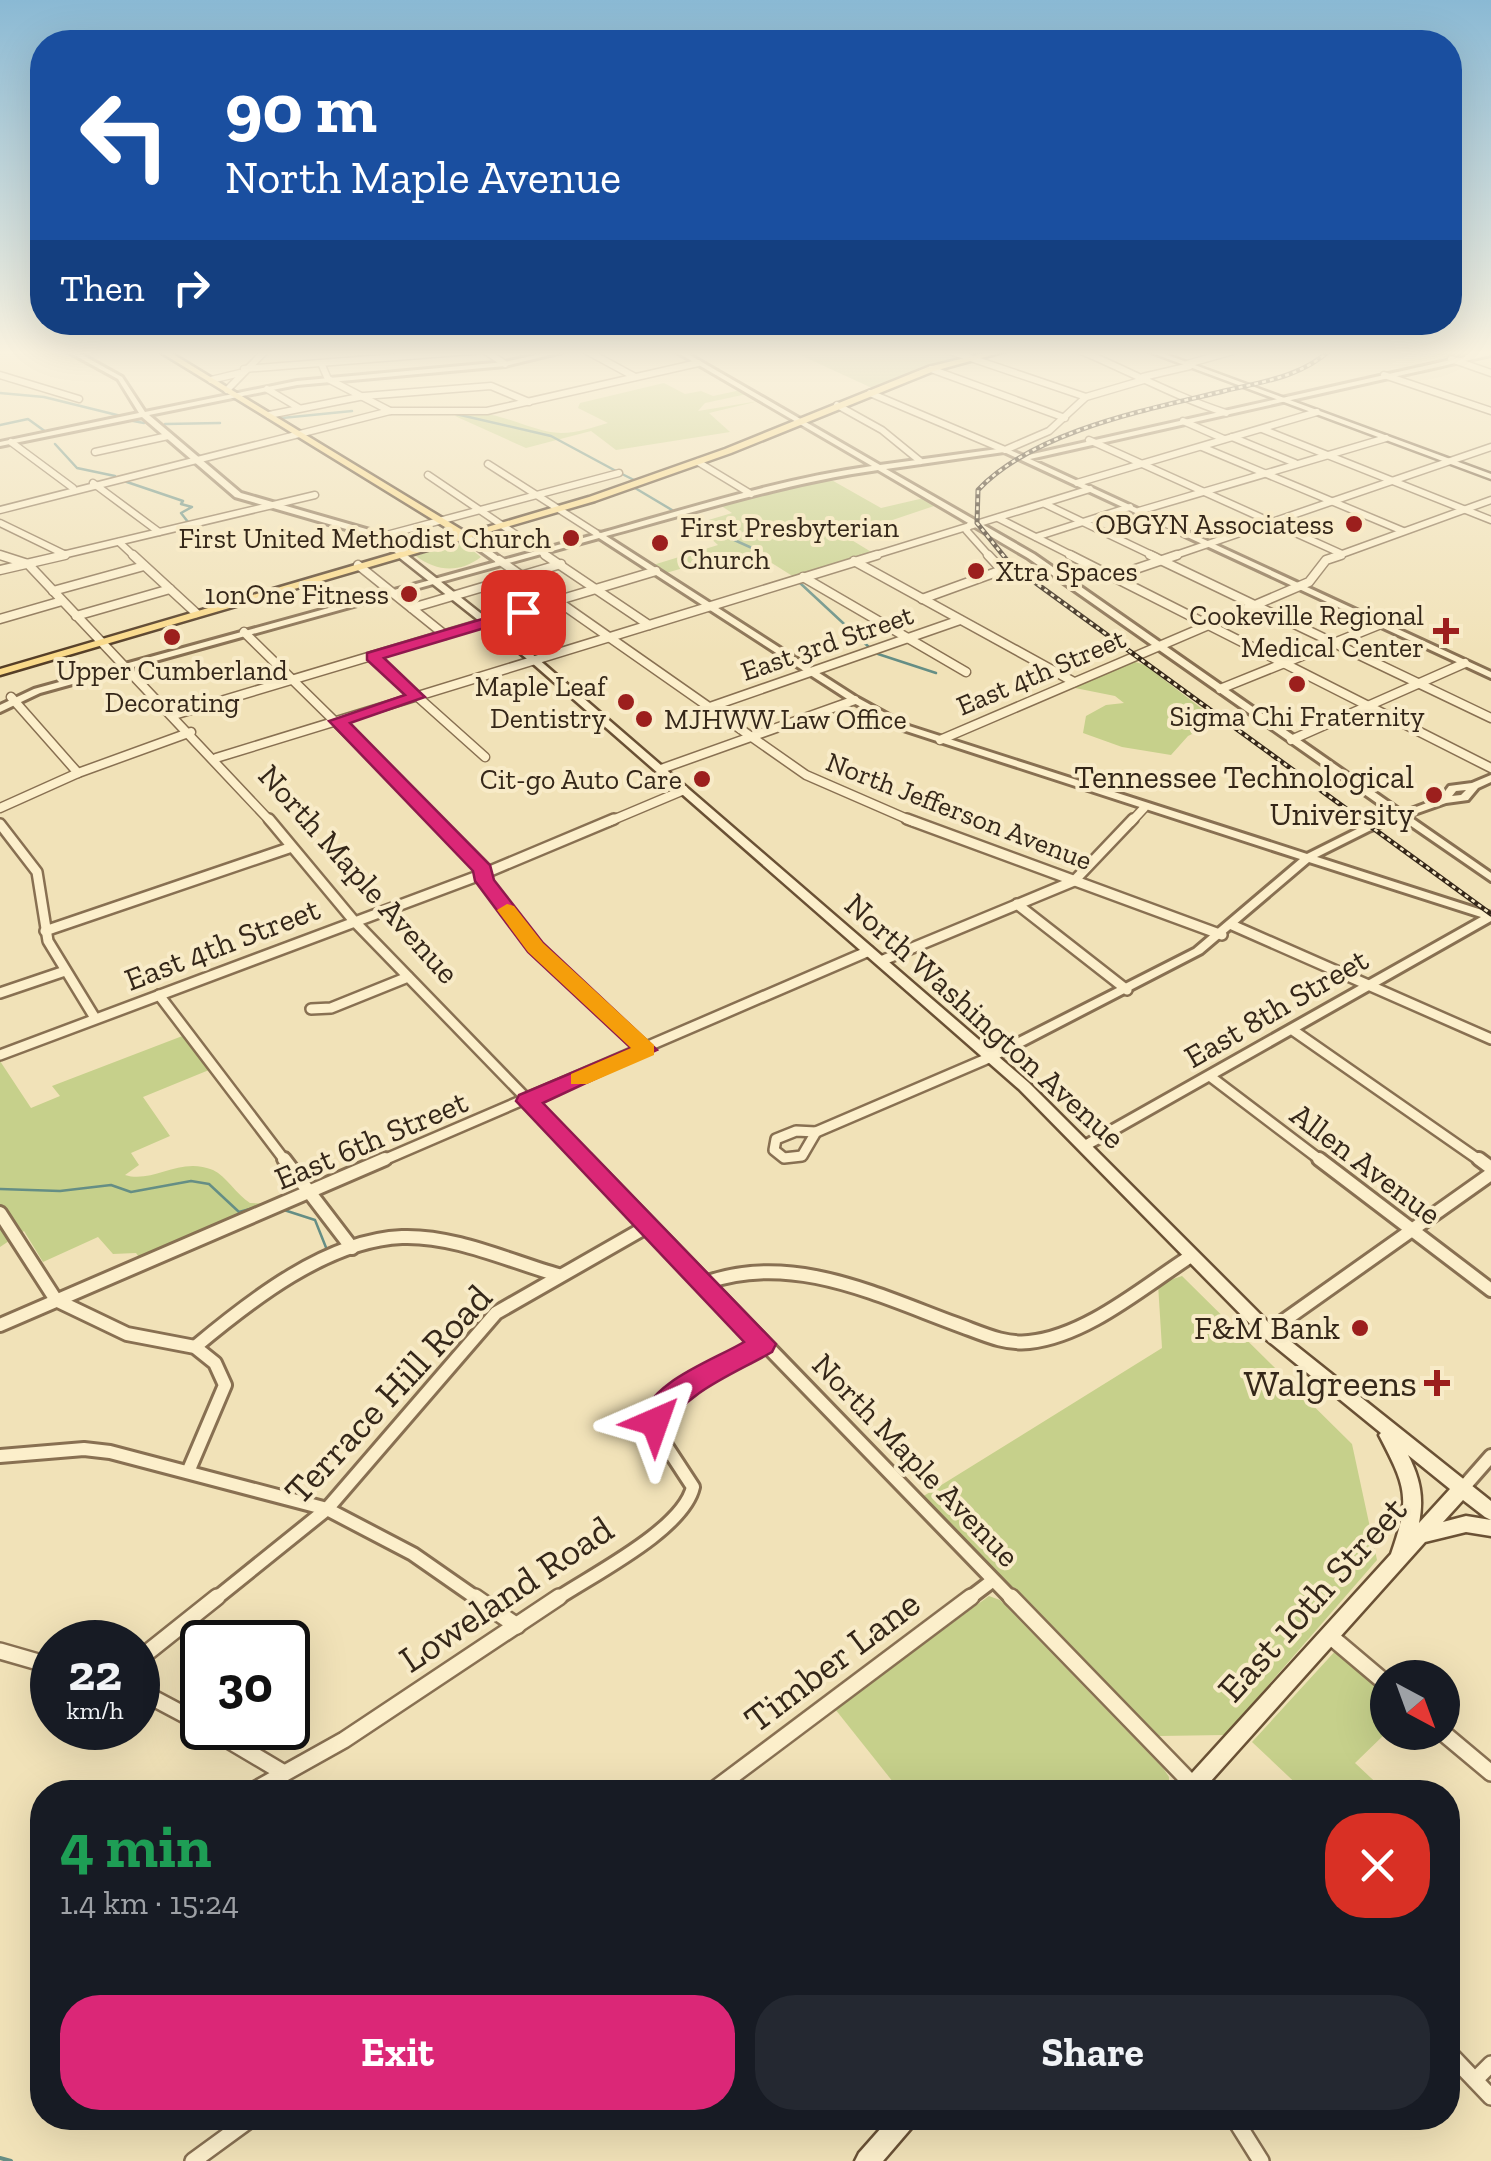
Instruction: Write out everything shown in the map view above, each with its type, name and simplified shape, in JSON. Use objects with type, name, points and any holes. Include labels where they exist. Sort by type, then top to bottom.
[{"type":"main road","points":[[329,451],[464,535]]},
{"type":"main road","points":[[0,672],[558,509],[725,451]]},
{"type":"main road","points":[[1421,451],[1491,477]]},
{"type":"main road","points":[[364,563],[385,549],[380,538]]},
{"type":"main road","name":"North Washington Avenue","points":[[399,553],[534,660],[991,1058],[1088,1145],[1268,1332],[1491,1512]]},
{"type":"main road","points":[[1382,1426],[1416,1488],[1416,1508],[1398,1560]]},
{"type":"main road","name":"East 10th Street","points":[[1203,1780],[1462,1489]]},
{"type":"main road","points":[[1420,1535],[1466,1524],[1491,1528]]},
{"type":"main road","points":[[868,2161],[895,2130]]},
{"type":"street","points":[[23,451],[73,488]]},
{"type":"street","points":[[96,452],[101,451]]},
{"type":"street","points":[[186,451],[238,495],[380,538],[399,553]]},
{"type":"street","points":[[0,510],[223,451]]},
{"type":"street","points":[[851,451],[1159,645],[1491,878]]},
{"type":"street","points":[[908,451],[920,461]]},
{"type":"street","points":[[0,709],[9,699],[538,549],[750,494],[920,461],[1009,451],[1036,454]]},
{"type":"street","points":[[1009,451],[1491,675]]},
{"type":"street","points":[[1024,458],[1048,451]]},
{"type":"street","points":[[1111,451],[1342,554]]},
{"type":"street","points":[[1077,483],[1186,451]]},
{"type":"street","points":[[1213,451],[1403,531]]},
{"type":"street","points":[[1263,451],[1296,463]]},
{"type":"street","points":[[1316,451],[1491,520]]},
{"type":"street","points":[[1036,538],[1341,451]]},
{"type":"street","points":[[1112,577],[1479,451]]},
{"type":"street","points":[[698,462],[750,494]]},
{"type":"street","points":[[488,464],[893,722],[1144,808],[1491,917]]},
{"type":"street","points":[[380,538],[618,473]]},
{"type":"street","points":[[428,476],[649,625]]},
{"type":"street","points":[[93,483],[159,532]]},
{"type":"street","points":[[216,758],[1090,489]]},
{"type":"street","points":[[0,570],[315,496]]},
{"type":"street","name":"East 4th Street","points":[[940,740],[1299,586],[1316,578],[1319,565],[1326,560],[1491,500]]},
{"type":"street","points":[[1044,503],[1491,718]]},
{"type":"street","points":[[997,517],[1491,768]]},
{"type":"street","points":[[0,523],[66,555]]},
{"type":"street","points":[[922,599],[1002,566],[977,546],[966,530],[974,525]]},
{"type":"street","points":[[464,535],[499,560]]},
{"type":"street","points":[[119,542],[196,613]]},
{"type":"street","points":[[0,555],[28,564]]},
{"type":"street","name":"North Jefferson Avenue","points":[[499,560],[748,739],[839,792],[1222,935]]},
{"type":"street","points":[[854,561],[1074,682]]},
{"type":"street","points":[[364,563],[445,634]]},
{"type":"street","name":"North Maple Avenue","points":[[28,564],[216,758],[354,921],[1184,1780]]},
{"type":"street","points":[[412,608],[561,564]]},
{"type":"street","points":[[53,591],[144,566]]},
{"type":"street","points":[[174,715],[656,571]]},
{"type":"street","points":[[804,577],[966,672]]},
{"type":"street","points":[[76,616],[170,588]]},
{"type":"street","points":[[0,619],[62,601]]},
{"type":"street","name":"East 3rd Street","points":[[707,708],[960,620]]},
{"type":"street","points":[[1220,689],[1382,624]]},
{"type":"street","points":[[244,632],[338,721],[483,874],[536,947],[646,1050]]},
{"type":"street","points":[[372,656],[485,757]]},
{"type":"street","points":[[1290,740],[1465,663]]},
{"type":"street","points":[[9,699],[78,772]]},
{"type":"street","points":[[661,769],[855,700]]},
{"type":"street","points":[[0,808],[78,772],[191,732]]},
{"type":"street","points":[[816,1132],[991,1058],[1127,990],[1222,935],[1306,858],[1365,829],[1404,818],[1444,800],[1448,790],[1474,786],[1491,778]]},
{"type":"street","name":"East 4th Street","points":[[0,1055],[483,874],[684,790]]},
{"type":"street","name":"East 6th Street","points":[[0,1325],[646,1050],[875,956],[1074,881],[1144,808]]},
{"type":"street","points":[[0,824],[38,872],[46,931],[65,972],[95,1018]]},
{"type":"street","points":[[46,931],[290,848]]},
{"type":"street","points":[[1017,904],[1127,990]]},
{"type":"street","name":"East 8th Street","points":[[1088,1145],[1294,1032],[1491,917]]},
{"type":"street","points":[[1232,925],[1491,1039]]},
{"type":"street","points":[[0,993],[65,972]]},
{"type":"street","points":[[311,1008],[331,1008],[408,977]]},
{"type":"street","points":[[159,995],[352,1248]]},
{"type":"street","points":[[1268,1332],[1491,1171],[1294,1032]]},
{"type":"street","name":"Allen Avenue","points":[[1210,1077],[1491,1290]]},
{"type":"street","points":[[0,1213],[56,1300],[127,1334],[195,1348],[215,1363],[225,1384],[219,1408],[188,1472]]},
{"type":"street","name":"Terrace Hill Road","points":[[160,1642],[327,1509],[496,1314],[648,1226]]},
{"type":"street","points":[[195,1348],[220,1325],[263,1297],[352,1248],[384,1238],[423,1238],[558,1276]]},
{"type":"street","points":[[706,1284],[724,1273],[766,1268],[868,1291],[985,1335],[1032,1342],[1060,1334],[1192,1256]]},
{"type":"street","name":"Loweland Road","points":[[272,1780],[344,1740],[681,1513],[692,1487],[657,1432],[656,1413],[675,1395],[763,1344]]},
{"type":"street","points":[[0,1456],[84,1449],[327,1509],[402,1547],[517,1626]]},
{"type":"street","name":"East 10th Street","points":[[1462,1489],[1491,1456]]},
{"type":"street","name":"Timber Lane","points":[[727,1780],[992,1581]]},
{"type":"street","points":[[1330,1636],[1370,1670]]},
{"type":"street","points":[[0,1651],[30,1660]]},
{"type":"street","points":[[1460,1747],[1491,1773]]},
{"type":"street","points":[[245,1750],[284,1773]]},
{"type":"street","points":[[1460,2064],[1491,2097]]},
{"type":"street","points":[[1475,2080],[1491,2064]]},
{"type":"street","points":[[193,2161],[236,2130]]},
{"type":"street","points":[[1242,2130],[1261,2161]]},
{"type":"green space","points":[[828,478],[881,508],[924,498],[937,505],[845,536],[873,553],[794,577],[767,560],[736,570],[718,558],[666,573],[653,565],[718,545],[695,524],[732,513],[720,505]]},
{"type":"green space","points":[[463,543],[481,557],[465,566],[449,568],[416,556]]},
{"type":"green space","points":[[1132,661],[1145,665],[1218,721],[1188,736],[1171,755],[1122,747],[1083,733],[1086,716],[1106,705],[1124,703],[1115,696],[1070,687]]},
{"type":"green space","points":[[185,1035],[209,1070],[143,1097],[170,1136],[131,1153],[139,1165],[125,1175],[146,1176],[201,1167],[218,1173],[250,1203],[275,1204],[141,1260],[136,1253],[113,1254],[98,1237],[43,1262],[24,1231],[0,1247],[0,1061],[31,1108],[60,1096],[52,1086]]},
{"type":"green space","points":[[1182,1276],[1352,1444],[1377,1560],[1225,1735],[1159,1736],[922,1497],[1162,1348],[1158,1284]]},
{"type":"green space","points":[[989,1596],[1000,1600],[1163,1768],[1169,1780],[891,1780],[835,1709]]},
{"type":"green space","points":[[1338,1648],[1370,1675],[1370,1748],[1355,1763],[1373,1780],[1292,1780],[1252,1742]]},
{"type":"waterway","points":[[61,451],[77,468],[115,476]]},
{"type":"waterway","points":[[579,451],[616,471]]},
{"type":"waterway","points":[[622,474],[634,480]]},
{"type":"waterway","points":[[121,480],[183,501],[181,504],[192,507],[181,513],[188,522]]},
{"type":"waterway","points":[[635,488],[672,510]]},
{"type":"waterway","points":[[192,526],[216,544],[233,547]]},
{"type":"waterway","points":[[712,530],[752,548],[758,558]]},
{"type":"waterway","points":[[800,583],[871,649]]},
{"type":"waterway","points":[[878,654],[936,673]]},
{"type":"waterway","points":[[0,1189],[60,1191],[111,1185],[131,1192],[191,1181],[209,1184],[239,1212],[257,1207]]},
{"type":"waterway","points":[[284,1210],[315,1220],[327,1250]]},
{"type":"waterway","points":[[0,2158],[11,2161]]},
{"type":"railway","points":[[1032,451],[978,490],[977,523],[1011,565],[1491,914]]},
{"type":"slow traffic","points":[[507,910],[536,947],[646,1050],[579,1079]]},
{"type":"place","name":"OBGYN Associatess","points":[[1354,524]]},
{"type":"place","name":"First United Methodist Church","points":[[571,538]]},
{"type":"place","name":"First Presbyterian Church","points":[[660,543]]},
{"type":"place","name":"Xtra Spaces","points":[[976,571]]},
{"type":"place","name":"1onOne Fitness","points":[[409,594]]},
{"type":"place","name":"Cookeville Regional Medical Center","points":[[1446,631]]},
{"type":"place","name":"Upper Cumberland Decorating","points":[[172,637]]},
{"type":"place","name":"Sigma Chi Fraternity","points":[[1297,684]]},
{"type":"place","name":"Maple Leaf Dentistry","points":[[626,702]]},
{"type":"place","name":"MJHWW Law Office","points":[[644,719]]},
{"type":"place","name":"Cit-go Auto Care","points":[[702,779]]},
{"type":"place","name":"Tennessee Technological University","points":[[1434,795]]},
{"type":"place","name":"F&M Bank","points":[[1360,1328]]},
{"type":"place","name":"Walgreens","points":[[1437,1383]]},
{"type":"route","points":[[523,612],[372,656],[416,697],[338,721],[483,870],[485,881],[536,947],[646,1050],[528,1101],[763,1344],[675,1395],[656,1413],[655,1422]]}]
